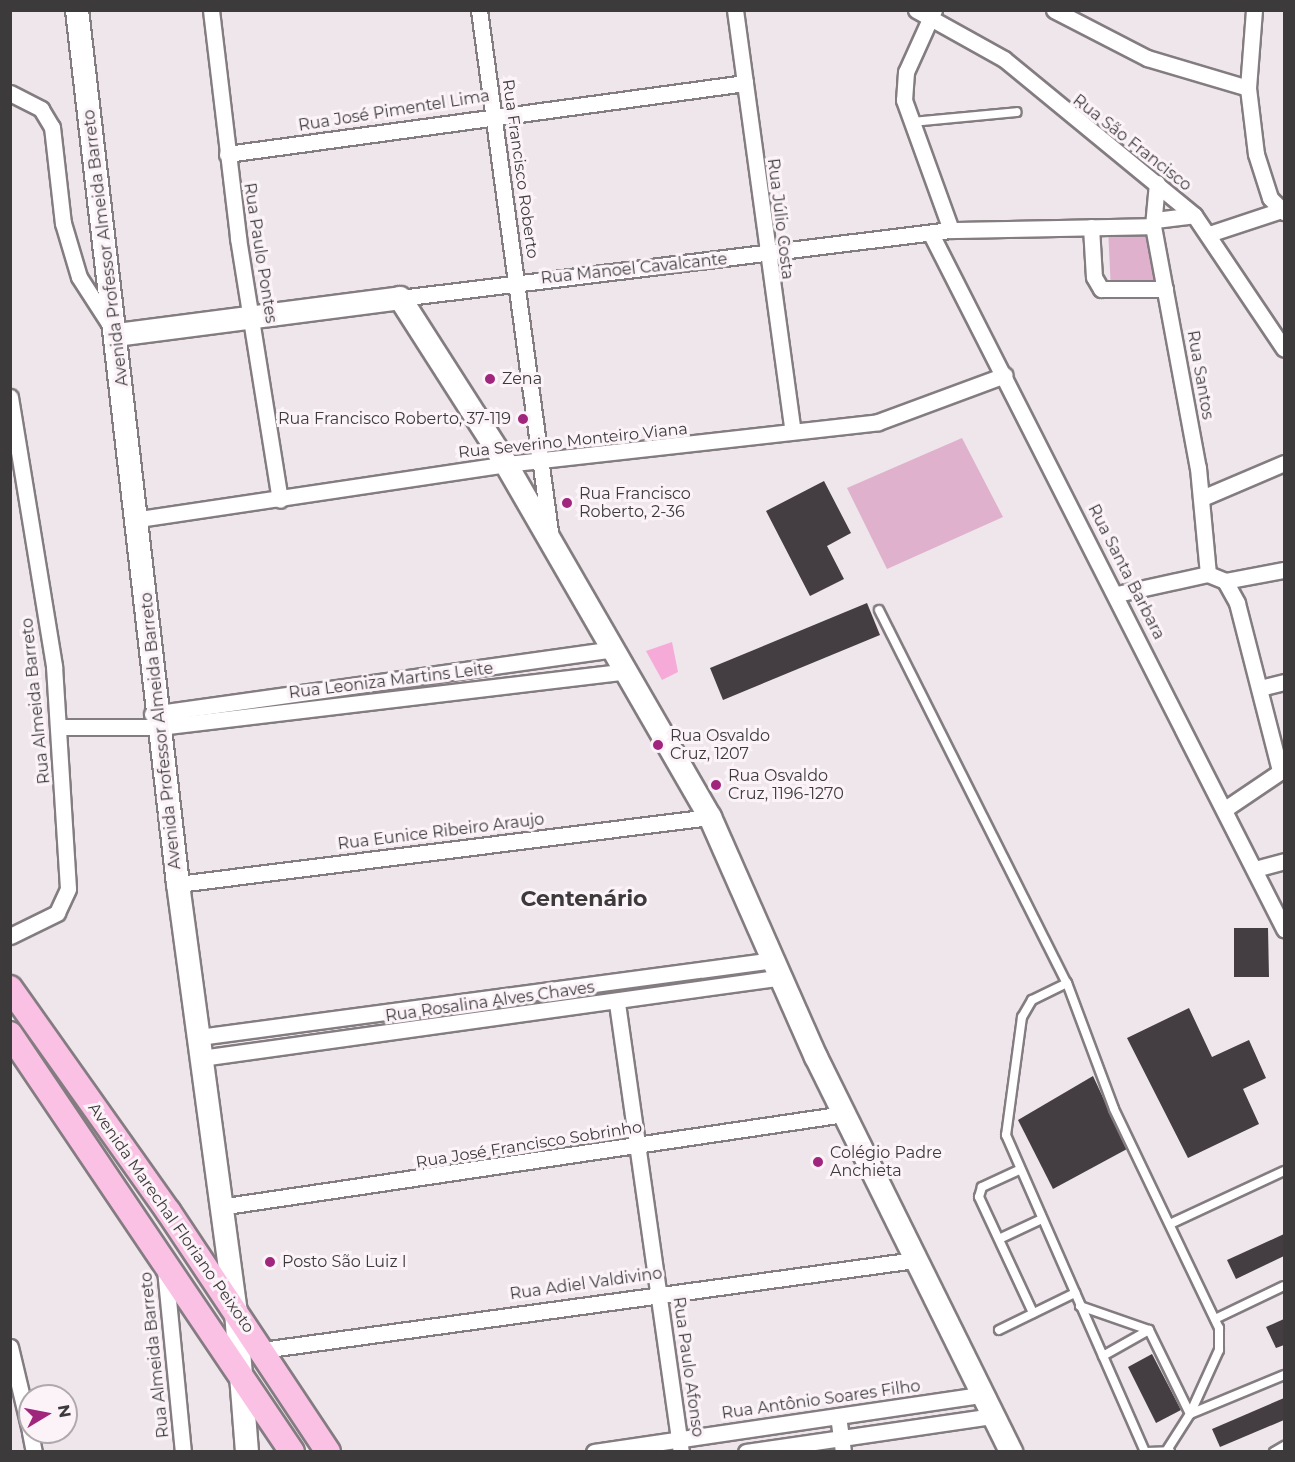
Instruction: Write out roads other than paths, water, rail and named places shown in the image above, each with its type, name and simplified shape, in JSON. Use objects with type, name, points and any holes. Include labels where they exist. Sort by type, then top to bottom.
[{"type":"main road","name":"Avenida Marechal Floriano Peixoto","points":[[10,988],[262,1350],[327,1452]]},
{"type":"main road","name":"Avenida Marechal Floriano Peixoto","points":[[13,1041],[163,1255],[292,1452]]},
{"type":"street","name":"Avenida Professor Almeida Barreto","points":[[77,10],[139,519],[158,719],[178,884],[219,1207],[236,1312],[247,1452]]},
{"type":"street","name":"Rua Paulo Pontes","points":[[211,10],[227,154],[280,500]]},
{"type":"street","name":"Rua Francisco Roberto","points":[[479,10],[517,281],[538,461],[552,547]]},
{"type":"street","name":"Rua Júlio Costa","points":[[735,10],[766,256],[793,431]]},
{"type":"street","name":"Rua São Francisco","points":[[916,10],[932,14],[1004,59],[1194,215],[1209,234],[1284,349]]},
{"type":"street","points":[[1054,10],[1147,58],[1248,88]]},
{"type":"street","points":[[1209,234],[1283,211],[1270,198],[1260,173],[1248,88],[1254,10]]},
{"type":"street","points":[[932,14],[903,88],[912,122],[951,230]]},
{"type":"street","name":"Rua José Pimentel Lima","points":[[227,154],[495,114],[745,83]]},
{"type":"street","points":[[10,93],[41,109],[52,127],[63,223],[79,277],[117,335]]},
{"type":"street","name":"Rua Santos","points":[[1157,183],[1154,223],[1202,498],[1208,574]]},
{"type":"street","name":"Rua Manoel Cavalcante","points":[[117,335],[251,315],[400,298],[517,281],[766,256],[951,230],[1091,227],[1154,223],[1194,215]]},
{"type":"street","points":[[1091,227],[1094,277],[1101,289],[1165,289]]},
{"type":"street","name":"Rua Santa Barbara","points":[[931,234],[1117,594],[1284,929]]},
{"type":"street","points":[[400,298],[506,464],[710,817],[844,1114],[1011,1452]]},
{"type":"street","name":"Rua Severino Monteiro Viana","points":[[139,519],[280,500],[506,464],[793,431],[912,414],[1005,375]]},
{"type":"street","name":"Rua Almeida Barreto","points":[[10,397],[60,727],[68,889],[57,913],[10,936]]},
{"type":"street","points":[[1202,498],[1284,463]]},
{"type":"street","points":[[1117,594],[1208,574],[1225,581],[1284,570]]},
{"type":"street","points":[[1225,581],[1237,603],[1282,770],[1226,809]]},
{"type":"street","name":"Rua Leoniza Martins Leite","points":[[158,719],[612,649]]},
{"type":"street","name":"Rua Leoniza Martins Leite","points":[[158,719],[627,670]]},
{"type":"street","points":[[1260,688],[1284,682]]},
{"type":"street","points":[[60,727],[158,719]]},
{"type":"street","name":"Rua Eunice Ribeiro Araujo","points":[[178,884],[710,817]]},
{"type":"street","points":[[1255,869],[1284,861]]},
{"type":"street","name":"Rua Rosalina Alves Chaves","points":[[200,1047],[617,1003],[779,969]]},
{"type":"street","name":"Rua Rosalina Alves Chaves","points":[[200,1047],[779,969]]},
{"type":"street","name":"Rua Paulo Afonso","points":[[617,1003],[680,1445]]},
{"type":"street","name":"Rua José Francisco Sobrinho","points":[[219,1207],[638,1147],[844,1114]]},
{"type":"street","name":"Rua Almeida Barreto","points":[[163,1255],[183,1452]]},
{"type":"street","name":"Rua Adiel Valdivino","points":[[262,1350],[659,1292],[915,1260]]},
{"type":"street","points":[[10,1347],[19,1384]]},
{"type":"street","name":"Rua Antônio Soares Filho","points":[[594,1452],[680,1445],[838,1416],[982,1395]]},
{"type":"street","points":[[838,1416],[842,1445]]},
{"type":"street","points":[[746,1452],[842,1445],[993,1416]]},
{"type":"lane","points":[[912,122],[1017,112]]},
{"type":"lane","points":[[879,610],[1067,983],[1114,1108],[1215,1319],[1219,1350],[1190,1414],[1168,1450],[1145,1452],[1019,1170],[1005,1120],[1014,1048],[1032,1000],[1067,983]]},
{"type":"lane","points":[[1019,1170],[979,1191],[1033,1313]]},
{"type":"lane","points":[[1170,1224],[1284,1171]]},
{"type":"lane","points":[[999,1239],[1042,1219]]},
{"type":"lane","points":[[1215,1319],[1284,1286]]},
{"type":"lane","points":[[999,1330],[1075,1293]]},
{"type":"lane","points":[[1080,1306],[1149,1330],[1190,1414]]},
{"type":"lane","points":[[1103,1356],[1149,1330]]},
{"type":"lane","points":[[1190,1414],[1284,1375]]},
{"type":"lane","points":[[1274,1452],[1284,1446]]},
{"type":"place","name":"Zena","points":[[490,379]]},
{"type":"place","name":"Rua Francisco Roberto, 37-119","points":[[523,419]]},
{"type":"place","name":"Rua Francisco Roberto, 2-36","points":[[567,503]]},
{"type":"place","name":"Rua Osvaldo Cruz, 1207","points":[[658,745]]},
{"type":"place","name":"Rua Osvaldo Cruz, 1196-1270","points":[[716,785]]},
{"type":"place","name":"Colégio Padre Anchieta","points":[[818,1162]]},
{"type":"place","name":"Posto São Luiz I","points":[[270,1262]]},
{"type":"district","name":"Centenário","points":[[584,899]]}]
